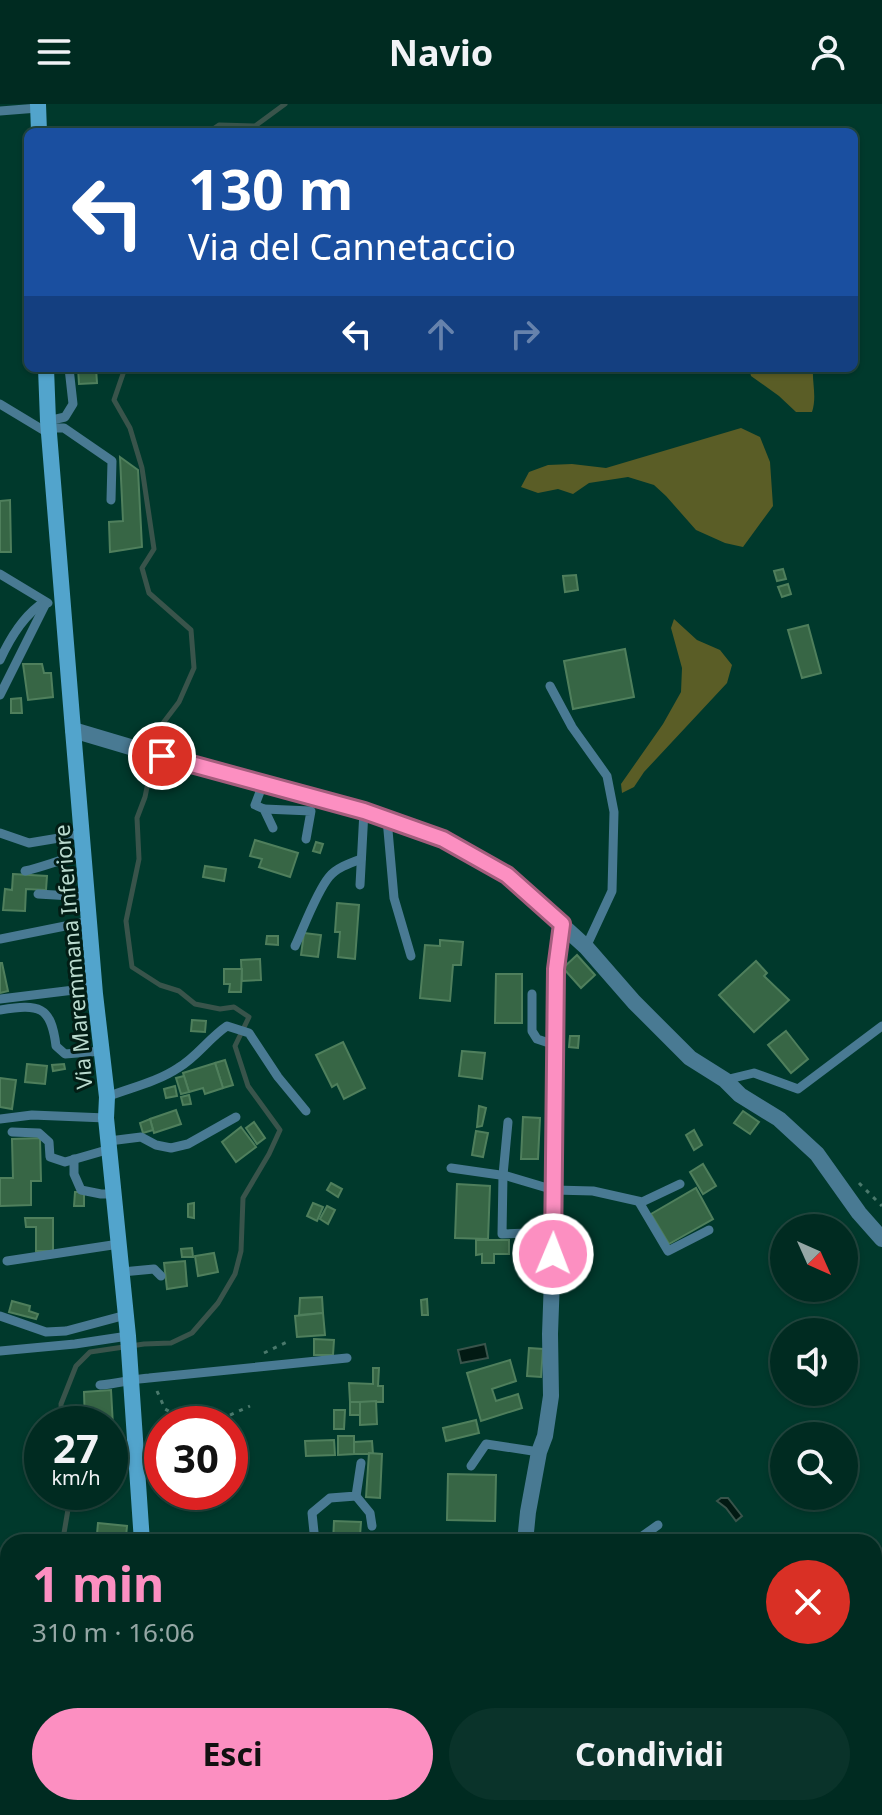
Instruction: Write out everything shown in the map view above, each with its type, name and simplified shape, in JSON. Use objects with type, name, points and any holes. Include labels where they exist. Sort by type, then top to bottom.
[{"type":"main road","points":[[38,106],[39,128]]},
{"type":"main road","name":"Via Maremmana Inferiore","points":[[46,372],[51,603],[73,730],[107,1097],[106,1118],[129,1339],[142,1534]]},
{"type":"street","points":[[73,730],[364,811],[443,839],[507,875],[586,947],[634,1002],[690,1058],[779,1119],[817,1154],[859,1213],[882,1239]]},
{"type":"street","points":[[526,1534],[551,1396],[556,969],[562,924]]},
{"type":"lane","points":[[0,111],[38,106]]},
{"type":"lane","points":[[48,427],[65,417],[73,404],[69,372]]},
{"type":"lane","points":[[0,404],[48,427],[64,428],[112,461],[111,500]]},
{"type":"lane","points":[[0,574],[51,603]]},
{"type":"lane","points":[[0,660],[10,639],[36,607],[51,603]]},
{"type":"lane","points":[[0,695],[51,603]]},
{"type":"lane","points":[[550,686],[572,727],[607,776],[614,812],[612,891],[586,947]]},
{"type":"lane","points":[[263,784],[255,805],[264,809],[311,811],[306,839]]},
{"type":"lane","points":[[264,809],[273,828]]},
{"type":"lane","points":[[360,885],[364,811]]},
{"type":"lane","points":[[387,819],[394,898],[411,956]]},
{"type":"lane","points":[[0,833],[29,843],[83,834]]},
{"type":"lane","points":[[25,871],[85,854]]},
{"type":"lane","points":[[295,946],[329,876],[361,859]]},
{"type":"lane","points":[[38,894],[88,897]]},
{"type":"lane","points":[[0,939],[90,921]]},
{"type":"lane","points":[[0,999],[74,990],[95,984]]},
{"type":"lane","points":[[532,994],[532,1031],[537,1039],[555,1045]]},
{"type":"lane","points":[[0,1010],[23,1007],[41,1010],[53,1022],[56,1046],[65,1054],[102,1051]]},
{"type":"lane","points":[[107,1097],[180,1068],[227,1026],[249,1033],[278,1077],[306,1111]]},
{"type":"lane","points":[[725,1080],[754,1073],[798,1089],[882,1026]]},
{"type":"lane","points":[[0,1119],[32,1115],[106,1118]]},
{"type":"lane","points":[[12,1132],[39,1133],[49,1142],[50,1157],[65,1162],[141,1137],[171,1148],[188,1144],[236,1117]]},
{"type":"lane","points":[[508,1122],[502,1234],[554,1232]]},
{"type":"lane","points":[[74,1159],[74,1174],[81,1190],[115,1194]]},
{"type":"lane","points":[[451,1168],[503,1175],[554,1190],[593,1191],[639,1202],[680,1184]]},
{"type":"lane","points":[[639,1202],[668,1251],[709,1230]]},
{"type":"lane","points":[[7,1261],[119,1244]]},
{"type":"lane","points":[[122,1272],[154,1269],[161,1276]]},
{"type":"lane","points":[[0,1316],[46,1332],[66,1331],[126,1315]]},
{"type":"lane","points":[[0,1351],[129,1339]]},
{"type":"lane","points":[[100,1385],[132,1379],[347,1358]]},
{"type":"lane","points":[[471,1466],[486,1444],[539,1452]]},
{"type":"lane","points":[[361,1463],[356,1496],[370,1513],[372,1526]]},
{"type":"lane","points":[[314,1534],[312,1513],[330,1498],[356,1496]]},
{"type":"lane","points":[[645,1534],[658,1525]]},
{"type":"path","points":[[149,1378],[165,1409],[189,1423],[215,1422],[250,1406]]},
{"type":"green space","points":[[750,372],[813,372],[812,412],[796,412]]},
{"type":"green space","points":[[741,428],[760,437],[770,462],[773,506],[743,547],[696,530],[654,485],[628,477],[589,483],[573,494],[558,489],[538,493],[521,487],[529,472],[548,465],[606,468]]},
{"type":"green space","points":[[674,619],[697,640],[720,650],[732,665],[727,683],[644,772],[634,787],[622,793],[621,784],[663,724],[681,692],[682,668],[671,628]]},
{"type":"shaded area","points":[[485,1344],[488,1358],[461,1363],[458,1350]]},
{"type":"shaded area","points":[[728,1498],[742,1516],[736,1521],[717,1501]]},
{"type":"building","points":[[78,372],[96,372],[97,383],[79,384]]},
{"type":"building","points":[[120,457],[138,470],[142,547],[110,552],[109,522],[123,521]]},
{"type":"building","points":[[10,500],[11,552],[0,552],[0,501]]},
{"type":"building","points":[[783,569],[786,579],[777,581],[774,571]]},
{"type":"building","points":[[576,575],[578,590],[565,592],[563,576]]},
{"type":"building","points":[[788,584],[791,594],[782,597],[778,587]]},
{"type":"building","points":[[808,625],[821,673],[802,678],[788,630]]},
{"type":"building","points":[[625,649],[634,697],[573,709],[564,661]]},
{"type":"building","points":[[23,664],[42,664],[44,673],[51,673],[53,697],[28,700]]},
{"type":"building","points":[[21,698],[22,713],[11,713],[11,699]]},
{"type":"building","points":[[255,840],[298,853],[290,877],[259,867],[262,859],[250,856]]},
{"type":"building","points":[[316,842],[323,844],[320,853],[313,851]]},
{"type":"building","points":[[205,866],[226,869],[224,881],[203,877]]},
{"type":"building","points":[[13,874],[47,876],[46,890],[26,889],[25,911],[3,910],[5,889],[12,890]]},
{"type":"building","points":[[337,903],[359,905],[355,959],[338,957],[340,932],[335,932]]},
{"type":"building","points":[[304,933],[321,935],[318,957],[301,955]]},
{"type":"building","points":[[267,936],[278,936],[278,945],[266,944]]},
{"type":"building","points":[[440,940],[463,942],[461,965],[453,965],[450,1001],[420,998],[425,945],[440,946]]},
{"type":"building","points":[[577,955],[595,975],[581,988],[563,968]]},
{"type":"building","points":[[260,959],[261,980],[242,981],[241,960]]},
{"type":"building","points":[[756,961],[767,973],[764,976],[789,1000],[754,1032],[719,995]]},
{"type":"building","points":[[0,963],[8,991],[0,993]]},
{"type":"building","points":[[224,969],[242,969],[241,992],[229,992],[230,984],[224,984]]},
{"type":"building","points":[[496,974],[522,974],[522,1023],[495,1023]]},
{"type":"building","points":[[192,1020],[206,1021],[205,1032],[191,1031]]},
{"type":"building","points":[[786,1031],[808,1059],[791,1073],[768,1045]]},
{"type":"building","points":[[570,1036],[579,1036],[578,1048],[569,1047]]},
{"type":"building","points":[[343,1042],[365,1088],[344,1099],[337,1084],[332,1087],[316,1055]]},
{"type":"building","points":[[462,1051],[485,1053],[482,1079],[459,1076]]},
{"type":"building","points":[[225,1060],[233,1085],[223,1088],[215,1063]]},
{"type":"building","points":[[215,1063],[223,1088],[205,1094],[203,1088],[189,1092],[183,1073]]},
{"type":"building","points":[[27,1064],[47,1066],[45,1084],[25,1082]]},
{"type":"building","points":[[64,1064],[65,1069],[53,1071],[52,1065]]},
{"type":"building","points":[[184,1076],[189,1092],[181,1094],[176,1078]]},
{"type":"building","points":[[0,1078],[16,1080],[12,1109],[0,1107]]},
{"type":"building","points":[[175,1086],[177,1096],[166,1098],[164,1089]]},
{"type":"building","points":[[189,1095],[191,1104],[183,1105],[181,1097]]},
{"type":"building","points":[[479,1106],[486,1108],[482,1126],[477,1127]]},
{"type":"building","points":[[176,1110],[181,1124],[154,1133],[150,1119]]},
{"type":"building","points":[[743,1111],[759,1122],[750,1134],[734,1123]]},
{"type":"building","points":[[523,1117],[540,1118],[538,1159],[521,1159]]},
{"type":"building","points":[[150,1119],[153,1130],[143,1133],[140,1123]]},
{"type":"building","points":[[254,1122],[265,1138],[257,1144],[246,1128]]},
{"type":"building","points":[[241,1127],[256,1147],[236,1162],[222,1142]]},
{"type":"building","points":[[694,1130],[702,1145],[694,1150],[686,1135]]},
{"type":"building","points":[[476,1131],[488,1133],[483,1157],[472,1155]]},
{"type":"building","points":[[40,1138],[41,1181],[31,1181],[31,1205],[0,1206],[0,1178],[13,1178],[12,1139]]},
{"type":"building","points":[[703,1164],[716,1186],[703,1194],[690,1172]]},
{"type":"building","points":[[331,1183],[342,1189],[338,1197],[327,1190]]},
{"type":"building","points":[[457,1184],[490,1186],[488,1239],[455,1238]]},
{"type":"building","points":[[696,1188],[713,1219],[669,1244],[651,1214]]},
{"type":"building","points":[[75,1192],[84,1192],[84,1206],[74,1206]]},
{"type":"building","points":[[194,1203],[194,1218],[188,1217],[188,1204]]},
{"type":"building","points":[[313,1203],[323,1207],[317,1221],[307,1216]]},
{"type":"building","points":[[327,1206],[335,1210],[328,1224],[320,1219]]},
{"type":"building","points":[[25,1218],[53,1218],[53,1251],[36,1251],[36,1227],[26,1227]]},
{"type":"building","points":[[476,1240],[509,1240],[509,1254],[494,1254],[494,1263],[482,1263],[482,1254],[476,1255]]},
{"type":"building","points":[[192,1248],[193,1257],[182,1257],[181,1249]]},
{"type":"building","points":[[214,1253],[218,1272],[198,1276],[195,1256]]},
{"type":"building","points":[[185,1261],[187,1286],[167,1289],[164,1263]]},
{"type":"building","points":[[322,1297],[323,1313],[299,1315],[300,1298]]},
{"type":"building","points":[[427,1299],[428,1315],[422,1315],[421,1300]]},
{"type":"building","points":[[12,1301],[30,1306],[29,1311],[38,1314],[36,1319],[9,1312]]},
{"type":"building","points":[[323,1313],[325,1335],[297,1337],[295,1316]]},
{"type":"building","points":[[314,1339],[334,1340],[333,1355],[314,1355]]},
{"type":"building","points":[[529,1348],[543,1349],[541,1377],[527,1376]]},
{"type":"building","points":[[510,1360],[516,1381],[492,1389],[496,1401],[518,1394],[522,1408],[481,1421],[467,1373]]},
{"type":"building","points":[[373,1368],[379,1368],[378,1386],[383,1386],[383,1402],[350,1402],[349,1383],[373,1384]]},
{"type":"building","points":[[111,1390],[112,1406],[84,1406],[84,1392]]},
{"type":"building","points":[[376,1401],[377,1424],[360,1425],[360,1402]]},
{"type":"building","points":[[350,1402],[360,1402],[360,1415],[350,1415]]},
{"type":"building","points":[[334,1410],[345,1410],[344,1429],[334,1429]]},
{"type":"building","points":[[476,1420],[479,1433],[446,1441],[443,1428]]},
{"type":"building","points":[[338,1436],[354,1436],[354,1454],[338,1455]]},
{"type":"building","points":[[334,1440],[335,1455],[306,1456],[305,1441]]},
{"type":"building","points":[[372,1441],[373,1454],[354,1454],[354,1442]]},
{"type":"building","points":[[369,1453],[382,1454],[380,1498],[366,1497]]},
{"type":"building","points":[[448,1474],[496,1475],[495,1521],[447,1520]]},
{"type":"building","points":[[334,1521],[361,1522],[360,1534],[333,1534]]},
{"type":"building","points":[[98,1523],[127,1526],[126,1534],[97,1534]]},
{"type":"waterway","points":[[215,128],[219,125],[255,126],[285,104]]},
{"type":"waterway","points":[[61,1406],[76,1366],[90,1352],[171,1343],[192,1333],[218,1303],[235,1274],[241,1251],[243,1198],[280,1130],[248,1086],[235,1046],[249,1017],[234,1007],[220,1009],[195,1004],[179,991],[160,985],[132,967],[126,921],[139,859],[137,818],[145,797],[157,731],[179,702],[194,668],[191,630],[149,593],[142,568],[154,549],[142,468],[130,428],[114,400],[124,372]]},
{"type":"waterway","points":[[64,1534],[68,1510]]},
{"type":"route","points":[[162,756],[364,811],[443,839],[507,875],[562,924],[556,969],[553,1254]]}]
